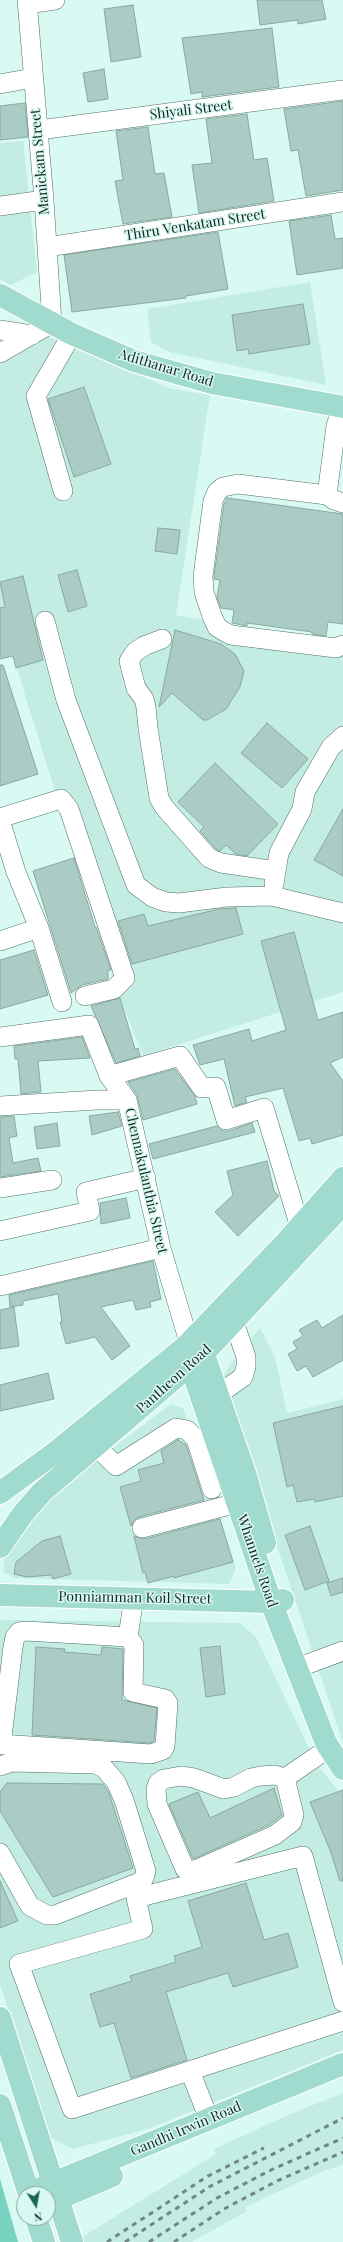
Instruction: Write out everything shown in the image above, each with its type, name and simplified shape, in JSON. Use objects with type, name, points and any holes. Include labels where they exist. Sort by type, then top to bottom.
[{"type":"main road","name":"Adithanar Road","points":[[0,295],[72,334],[134,361],[171,373],[261,394],[343,407]]},
{"type":"main road","name":"Pantheon Road","points":[[0,1547],[69,1454],[96,1446],[193,1348],[343,1178]]},
{"type":"main road","name":"Pantheon Road","points":[[0,1493],[69,1454],[193,1348],[234,1322],[343,1204]]},
{"type":"main road","name":"Whannels Road","points":[[193,1348],[219,1394],[277,1601],[305,1665],[336,1753]]},
{"type":"main road","name":"Whannels Road","points":[[193,1348],[237,1503],[343,1769]]},
{"type":"main road","name":"Ponniamman Koil Street","points":[[0,1595],[277,1601]]},
{"type":"main road","points":[[0,2018],[50,2186]]},
{"type":"main road","name":"Gandhi Irwin Road","points":[[56,2194],[209,2119],[343,2064]]},
{"type":"main road","name":"Gandhi Irwin Road","points":[[56,2194],[343,2077]]},
{"type":"main road","points":[[0,2105],[26,2186]]},
{"type":"main road","points":[[56,2202],[72,2242]]},
{"type":"main road","points":[[39,2226],[44,2242]]},
{"type":"street","points":[[27,2],[55,0]]},
{"type":"street","name":"Manickam Street","points":[[27,2],[44,200],[52,324]]},
{"type":"street","points":[[0,84],[33,78]]},
{"type":"street","name":"Shiyali Street","points":[[38,130],[343,90]]},
{"type":"street","points":[[0,206],[44,200]]},
{"type":"street","name":"Thiru Venkatam Street","points":[[47,247],[343,202]]},
{"type":"street","points":[[0,353],[52,324]]},
{"type":"street","points":[[0,330],[32,335]]},
{"type":"street","points":[[63,492],[36,396],[72,334]]},
{"type":"street","points":[[343,407],[336,426],[335,499],[238,484],[223,487],[217,492],[213,501],[203,576],[204,592],[217,627],[231,634],[336,648],[343,645]]},
{"type":"street","points":[[46,621],[66,700],[136,885],[152,897],[179,903],[228,897],[272,896],[343,913]]},
{"type":"street","points":[[162,639],[144,646],[135,652],[128,661],[136,688],[144,699],[146,707],[159,798],[164,807],[210,858],[221,862],[276,871]]},
{"type":"street","points":[[272,896],[279,853],[302,809],[305,792],[331,747],[343,736]]},
{"type":"street","points":[[62,1002],[39,928],[16,872],[0,819],[61,799],[69,809],[126,978],[114,989],[86,996]]},
{"type":"street","points":[[0,941],[39,928]]},
{"type":"street","name":"Chennakulanthia Street","points":[[0,1037],[89,1025],[109,1076],[127,1100],[161,1248],[193,1348]]},
{"type":"street","points":[[109,1076],[180,1056],[202,1088],[216,1088],[226,1120],[264,1108],[300,1227]]},
{"type":"street","points":[[0,1106],[97,1100],[127,1100]]},
{"type":"street","points":[[0,1231],[90,1211],[86,1192],[146,1178]]},
{"type":"street","points":[[0,1188],[52,1180]]},
{"type":"street","points":[[0,1286],[161,1248]]},
{"type":"street","points":[[219,1394],[242,1377],[246,1367],[246,1357],[234,1322]]},
{"type":"street","points":[[96,1446],[116,1466],[176,1428],[187,1430],[196,1439],[212,1489]]},
{"type":"street","points":[[142,1528],[237,1503]]},
{"type":"street","points":[[128,1637],[26,1631],[8,1636],[1,1744],[150,1754],[163,1750],[165,1746],[168,1703],[165,1699],[133,1692],[134,1645],[128,1637],[134,1597]]},
{"type":"street","points":[[305,1665],[343,1651]]},
{"type":"street","points":[[285,1778],[294,1815],[292,1822],[275,1835],[200,1868],[191,1871],[185,1869],[157,1804],[156,1789],[158,1783],[164,1779],[181,1776],[194,1778],[224,1789],[234,1787],[256,1777],[275,1775],[285,1778],[336,1753]]},
{"type":"street","points":[[0,1766],[11,1762],[95,1764],[104,1767],[116,1782],[124,1800],[146,1871],[144,1878],[140,1882],[56,1915],[47,1915],[30,1906],[0,1853]]},
{"type":"street","points":[[343,2002],[303,1856],[136,1898],[143,1929],[19,1964],[72,2108],[343,2021]]},
{"type":"street","points":[[190,2071],[209,2119]]},
{"type":"shaded area","points":[[23,141],[37,272],[11,285],[0,279],[0,143]]},
{"type":"shaded area","points":[[310,282],[326,385],[169,352],[151,342],[147,309]]},
{"type":"shaded area","points":[[44,335],[169,388],[210,395],[176,615],[343,646],[343,992],[143,1056],[116,988],[0,614],[0,363]]},
{"type":"shaded area","points":[[260,1328],[275,1357],[287,1413],[343,1399],[343,1743],[221,1380],[237,1354]]},
{"type":"shaded area","points":[[171,1404],[183,1408],[236,1568],[229,1584],[15,1578],[4,1572],[4,1559],[44,1500]]},
{"type":"shaded area","points":[[0,1620],[240,1623],[256,1637],[317,1765],[343,1796],[343,2050],[151,2128],[73,2149],[51,2138],[0,1985]]},
{"type":"shaded area","points":[[343,2093],[343,2165],[326,2170],[245,2207],[247,2211],[192,2242],[74,2242],[216,2154],[214,2149],[288,2115]]},
{"type":"green space","points":[[0,2179],[18,2242],[0,2242]]},
{"type":"building","points":[[257,0],[322,0],[326,19],[298,24],[298,20],[260,25]]},
{"type":"building","points":[[133,5],[141,57],[111,62],[104,9]]},
{"type":"building","points":[[272,28],[279,87],[202,97],[202,92],[191,94],[182,38]]},
{"type":"building","points":[[104,69],[108,99],[88,102],[83,73]]},
{"type":"building","points":[[343,101],[343,190],[306,196],[298,150],[291,151],[284,109]]},
{"type":"building","points":[[25,103],[28,137],[0,140],[0,106]]},
{"type":"building","points":[[247,114],[254,160],[267,158],[274,201],[199,213],[192,165],[212,163],[206,119]]},
{"type":"building","points":[[148,127],[155,174],[164,173],[172,217],[123,224],[115,181],[123,180],[116,131]]},
{"type":"building","points":[[331,215],[335,239],[343,238],[343,268],[297,275],[289,221]]},
{"type":"building","points":[[218,232],[228,289],[186,296],[186,298],[72,312],[64,255]]},
{"type":"building","points":[[303,304],[310,344],[249,354],[248,349],[237,351],[232,315]]},
{"type":"building","points":[[84,387],[111,464],[74,477],[48,399]]},
{"type":"building","points":[[227,498],[343,514],[343,624],[328,622],[326,636],[312,634],[312,632],[247,623],[247,626],[232,623],[234,610],[221,608],[217,597],[220,580],[214,579],[224,504]]},
{"type":"building","points":[[158,528],[180,530],[177,554],[155,551]]},
{"type":"building","points":[[77,570],[87,606],[68,612],[58,575]]},
{"type":"building","points":[[23,576],[43,660],[16,668],[13,656],[0,659],[0,608],[5,607],[0,582]]},
{"type":"building","points":[[175,630],[221,644],[235,654],[244,671],[240,687],[226,709],[207,720],[203,720],[172,693],[159,707]]},
{"type":"building","points":[[0,665],[3,665],[38,774],[0,786]]},
{"type":"building","points":[[267,723],[308,759],[282,788],[241,753]]},
{"type":"building","points":[[215,763],[278,824],[247,856],[236,854],[226,845],[220,851],[216,849],[200,831],[204,827],[178,802]]},
{"type":"building","points":[[343,809],[343,876],[314,860]]},
{"type":"building","points":[[74,858],[95,927],[111,970],[108,970],[108,979],[82,985],[71,993],[33,871]]},
{"type":"building","points":[[236,908],[243,934],[132,964],[118,921],[144,914],[148,926],[219,909]]},
{"type":"building","points":[[294,932],[318,1020],[343,1012],[343,1057],[330,1063],[343,1081],[343,1135],[312,1144],[310,1138],[299,1141],[283,1088],[245,1097],[247,1102],[235,1106],[224,1059],[200,1065],[193,1045],[249,1029],[252,1041],[286,1030],[261,941]]},
{"type":"building","points":[[34,950],[48,995],[0,1009],[0,960]]},
{"type":"building","points":[[120,998],[135,1049],[138,1048],[140,1056],[116,1063],[91,1006]]},
{"type":"building","points":[[82,1037],[90,1058],[38,1061],[41,1092],[21,1094],[18,1059],[15,1059],[14,1046]]},
{"type":"building","points":[[175,1069],[195,1096],[197,1104],[143,1120],[137,1095],[128,1082]]},
{"type":"building","points":[[118,1112],[122,1126],[92,1135],[89,1116]]},
{"type":"building","points":[[14,1116],[17,1136],[9,1138],[13,1163],[38,1158],[41,1171],[0,1177],[0,1117]]},
{"type":"building","points":[[57,1123],[60,1146],[37,1149],[34,1127]]},
{"type":"building","points":[[252,1123],[255,1132],[153,1159],[149,1144],[217,1126],[223,1131],[229,1131]]},
{"type":"building","points":[[267,1161],[274,1191],[279,1196],[238,1236],[215,1212],[233,1195],[227,1171]]},
{"type":"building","points":[[126,1198],[130,1218],[101,1224],[100,1203]]},
{"type":"building","points":[[153,1261],[161,1299],[150,1302],[151,1307],[136,1310],[133,1300],[101,1307],[130,1346],[112,1360],[95,1337],[66,1344],[60,1322],[62,1322],[58,1294],[23,1301],[23,1305],[10,1307],[9,1295]]},
{"type":"building","points":[[14,1307],[19,1346],[0,1349],[0,1310]]},
{"type":"building","points":[[343,1315],[343,1360],[313,1377],[306,1366],[297,1371],[288,1354],[297,1349],[293,1342],[303,1336],[299,1330],[317,1320],[322,1328]]},
{"type":"building","points":[[48,1373],[54,1399],[0,1411],[0,1385]]},
{"type":"building","points":[[343,1406],[343,1496],[315,1502],[314,1499],[297,1502],[293,1485],[287,1487],[273,1423]]},
{"type":"building","points":[[178,1440],[186,1445],[204,1500],[139,1517],[134,1520],[131,1526],[120,1487],[141,1481],[138,1470],[164,1463],[161,1451]]},
{"type":"building","points":[[220,1519],[233,1562],[174,1578],[174,1576],[148,1583],[145,1572],[143,1573],[134,1536],[145,1539]]},
{"type":"building","points":[[310,1526],[329,1581],[305,1590],[285,1535]]},
{"type":"building","points":[[60,1536],[71,1574],[53,1579],[51,1575],[27,1577],[14,1574],[16,1562],[42,1541]]},
{"type":"building","points":[[343,1578],[343,1592],[331,1596],[327,1583]]},
{"type":"building","points":[[220,1646],[225,1694],[206,1697],[200,1648]]},
{"type":"building","points":[[36,1647],[65,1649],[64,1652],[101,1655],[102,1647],[123,1649],[122,1700],[157,1708],[154,1741],[150,1743],[32,1735]]},
{"type":"building","points":[[7,1783],[103,1784],[109,1793],[133,1868],[53,1897],[0,1811],[0,1792]]},
{"type":"building","points":[[274,1788],[282,1815],[269,1825],[193,1859],[169,1804],[198,1792],[210,1818]]},
{"type":"building","points":[[343,1790],[343,1881],[340,1881],[330,1850],[310,1802]]},
{"type":"building","points":[[0,1881],[18,1921],[0,1928]]},
{"type":"building","points":[[246,1883],[264,1940],[288,1933],[298,1967],[233,1987],[228,1973],[166,1992],[187,2060],[131,2078],[114,2023],[100,2027],[90,1994],[132,1981],[130,1976],[176,1962],[174,1956],[202,1947],[188,1901]]},
{"type":"railway","points":[[125,2242],[209,2187],[343,2118]]},
{"type":"railway","points":[[149,2242],[217,2198],[271,2170],[343,2138]]},
{"type":"railway","points":[[107,2242],[208,2176],[264,2148]]},
{"type":"railway","points":[[174,2242],[224,2209],[277,2181],[343,2152]]}]
